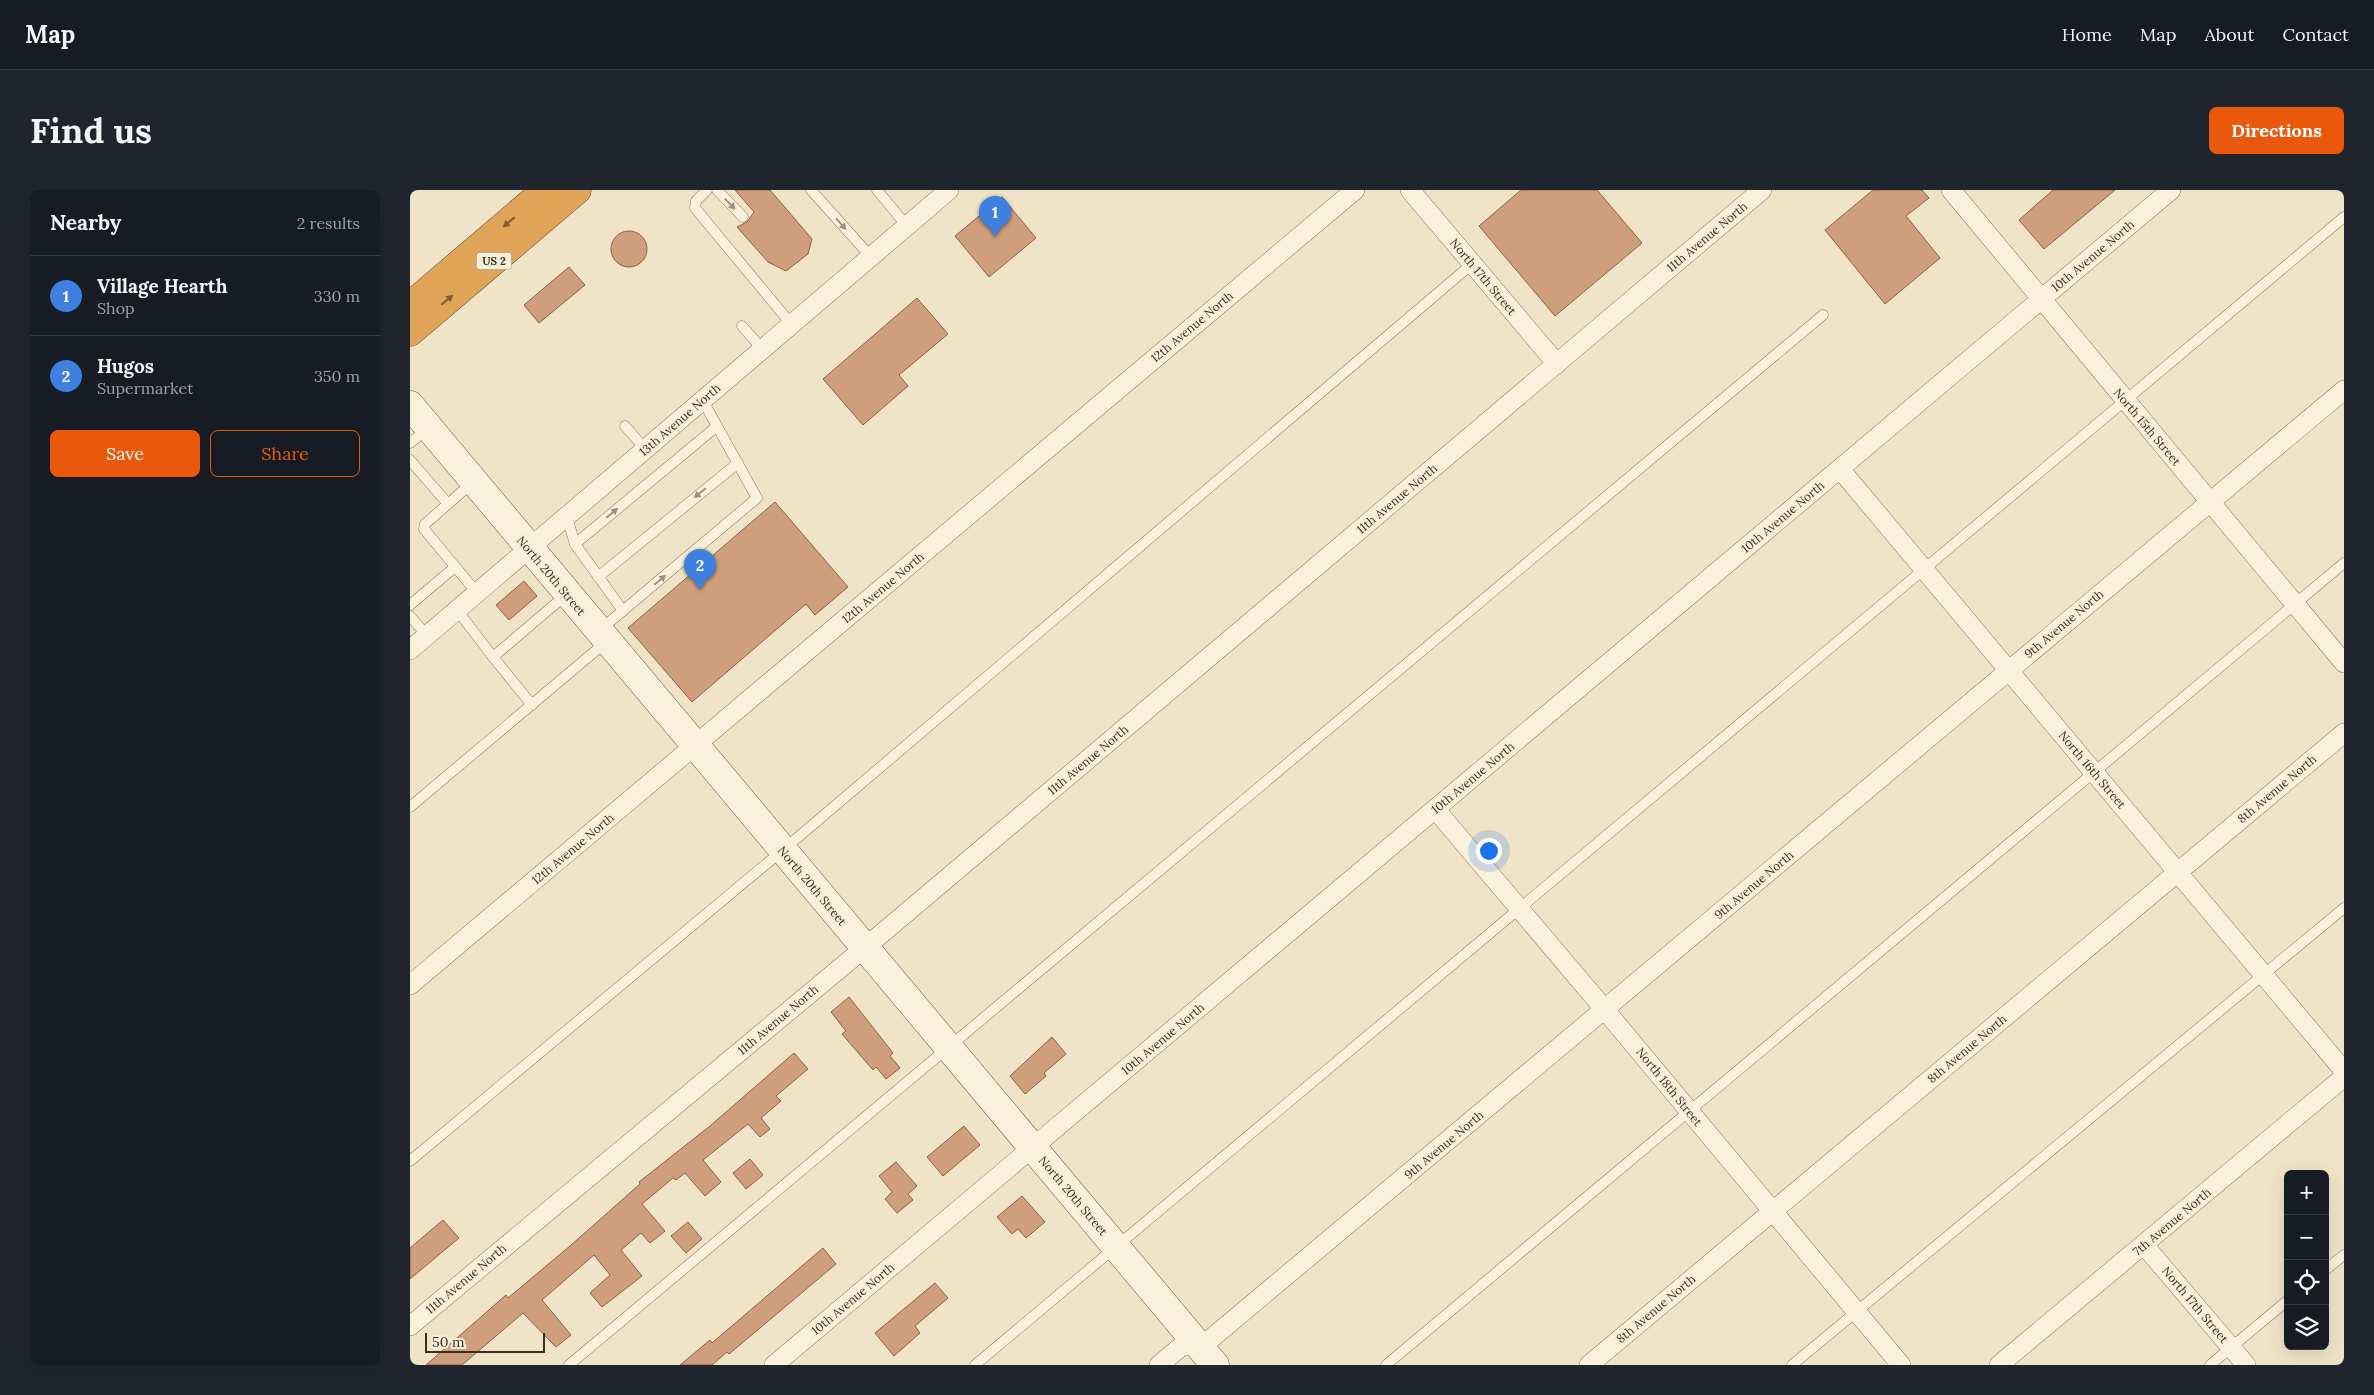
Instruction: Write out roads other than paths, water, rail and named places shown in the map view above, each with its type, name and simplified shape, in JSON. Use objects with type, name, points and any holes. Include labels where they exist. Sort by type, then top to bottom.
[{"type":"highway","name":"US 2","points":[[410,306],[546,190]]},
{"type":"highway","name":"US 2","points":[[410,332],[577,190]]},
{"type":"street","name":"13th Avenue North","points":[[410,650],[950,190]]},
{"type":"street","name":"12th Avenue North","points":[[410,985],[1355,190]]},
{"type":"street","name":"North 17th Street","points":[[1410,190],[1557,364]]},
{"type":"street","name":"11th Avenue North","points":[[410,1326],[864,948],[1762,190]]},
{"type":"street","name":"North 15th Street","points":[[1951,190],[2344,663]]},
{"type":"street","name":"10th Avenue North","points":[[774,1365],[2171,190]]},
{"type":"street","name":"9th Avenue North","points":[[1208,1356],[1606,1010],[2209,500],[2344,390]]},
{"type":"street","name":"North 20th Street","points":[[410,405],[419,436],[473,482],[1208,1356]]},
{"type":"street","name":"North 16th Street","points":[[1840,469],[2344,1071]]},
{"type":"street","name":"8th Avenue North","points":[[1589,1365],[2344,733]]},
{"type":"street","name":"North 18th Street","points":[[1436,810],[1606,1010],[1901,1365]]},
{"type":"street","name":"7th Avenue North","points":[[1999,1365],[2344,1077]]},
{"type":"street","name":"North 17th Street","points":[[2144,1245],[2246,1365]]},
{"type":"street","points":[[1159,1365],[1183,1345],[1208,1356]]},
{"type":"lane","points":[[706,190],[696,201],[695,208],[792,325]]},
{"type":"lane","points":[[717,190],[743,217]]},
{"type":"lane","points":[[811,190],[871,257]]},
{"type":"lane","points":[[882,192],[907,226]]},
{"type":"lane","points":[[975,1365],[2344,217]]},
{"type":"lane","points":[[410,1161],[783,850],[1472,264]]},
{"type":"lane","points":[[569,1365],[1823,315]]},
{"type":"lane","points":[[742,326],[763,350]]},
{"type":"lane","points":[[410,807],[532,704],[603,636],[622,611],[757,498],[716,427],[704,400]]},
{"type":"lane","points":[[625,426],[646,450]]},
{"type":"lane","points":[[574,544],[716,427]]},
{"type":"lane","points":[[410,460],[448,504]]},
{"type":"lane","points":[[598,577],[738,463]]},
{"type":"lane","points":[[473,482],[424,524],[424,529],[477,593]]},
{"type":"lane","points":[[567,517],[574,544],[622,611]]},
{"type":"lane","points":[[1386,1365],[2344,563]]},
{"type":"lane","points":[[410,605],[455,567]]},
{"type":"lane","points":[[493,657],[567,594]]},
{"type":"lane","points":[[457,610],[532,704]]},
{"type":"lane","points":[[410,616],[427,636]]},
{"type":"lane","points":[[1792,1365],[2344,908]]},
{"type":"lane","points":[[2329,1267],[2344,1254]]},
{"type":"lane","points":[[2210,1365],[2284,1303]]},
{"type":"place","name":"Village Hearth","points":[[995,237]]},
{"type":"place","name":"Hugos","points":[[700,590]]}]
